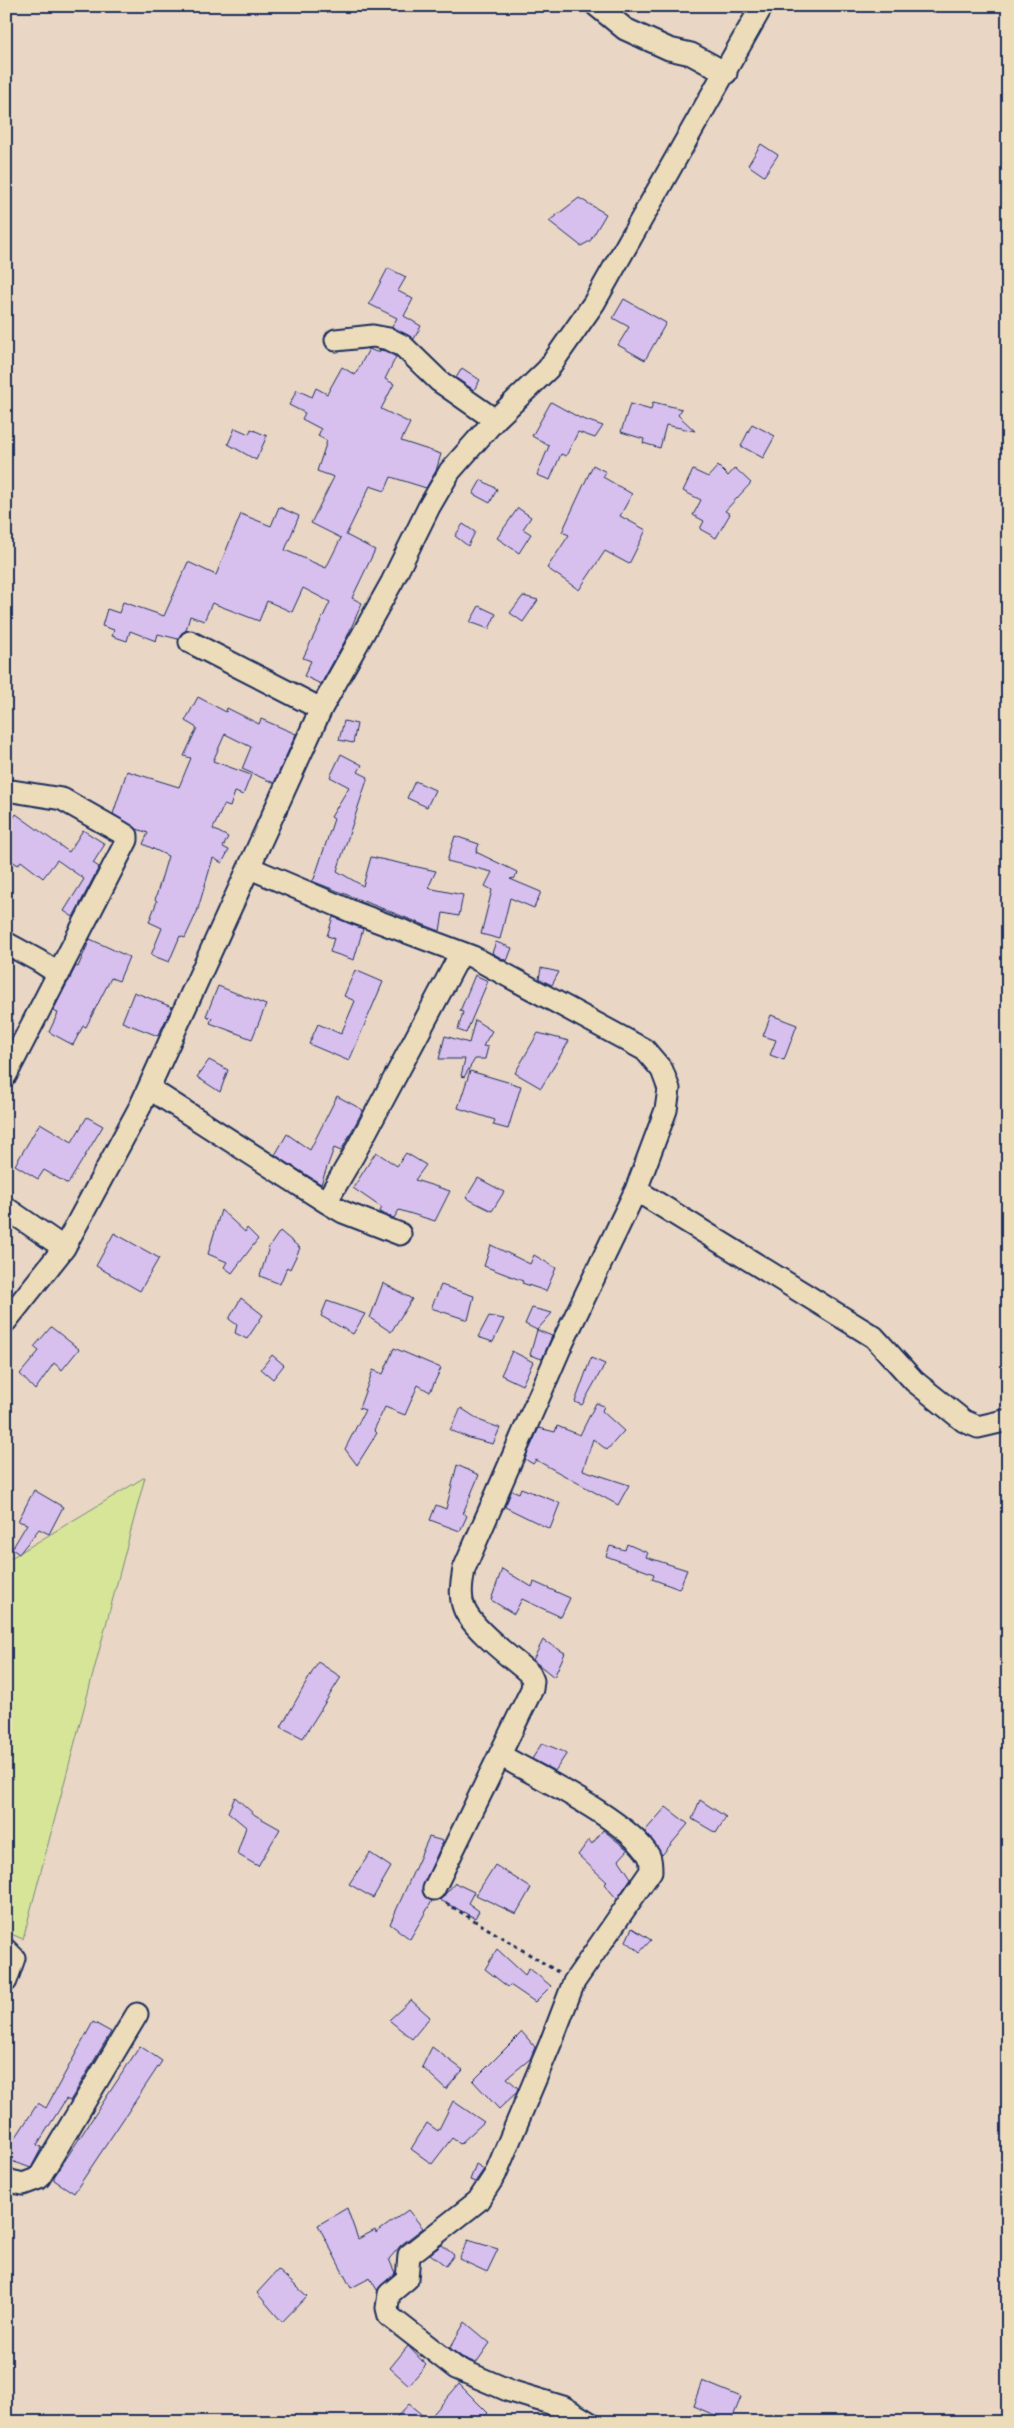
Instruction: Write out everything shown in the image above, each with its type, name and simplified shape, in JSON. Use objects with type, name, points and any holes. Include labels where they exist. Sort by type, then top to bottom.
[{"type":"street","points":[[597,6],[625,29],[669,49],[691,54],[726,73]]},
{"type":"street","points":[[6,1321],[64,1248],[150,1089],[321,708],[392,582],[429,507],[450,471],[495,420],[548,369],[594,303],[726,73],[762,6]]},
{"type":"street","points":[[336,340],[373,336],[389,339],[403,346],[439,381],[495,420]]},
{"type":"street","points":[[190,642],[321,708]]},
{"type":"street","points":[[6,790],[62,799],[127,836],[124,848],[6,1075]]},
{"type":"street","points":[[250,868],[353,912],[462,953],[622,1036],[645,1050],[662,1070],[669,1089],[666,1110],[636,1190],[561,1346],[464,1569],[461,1594],[464,1608],[471,1621],[530,1674],[532,1681],[530,1696],[434,1889]]},
{"type":"street","points":[[6,943],[59,974]]},
{"type":"street","points":[[326,1202],[353,1156],[462,953]]},
{"type":"street","points":[[150,1089],[343,1212],[400,1234]]},
{"type":"street","points":[[636,1190],[874,1337],[914,1381],[964,1421],[978,1427],[1008,1420]]},
{"type":"street","points":[[6,1208],[64,1248]]},
{"type":"street","points":[[500,1755],[611,1819],[650,1858],[651,1871],[574,1982],[495,2175],[478,2200],[409,2255],[407,2279],[389,2294],[387,2308],[390,2316],[456,2368],[510,2391],[563,2407],[588,2422]]},
{"type":"street","points":[[6,1950],[14,1958],[6,1981]]},
{"type":"street","points":[[6,2180],[23,2184],[39,2178],[137,2014]]},
{"type":"path","points":[[434,1889],[436,1898],[574,1982]]},
{"type":"green space","points":[[145,1477],[23,1939],[6,1932],[6,1561]]},
{"type":"building","points":[[761,144],[778,155],[764,176],[748,165]]},
{"type":"building","points":[[579,198],[606,214],[590,241],[581,246],[549,221]]},
{"type":"building","points":[[388,268],[406,277],[398,291],[413,299],[404,316],[421,326],[414,339],[392,327],[397,318],[369,304]]},
{"type":"building","points":[[624,299],[666,323],[645,360],[618,345],[629,327],[613,318]]},
{"type":"building","points":[[369,349],[379,353],[380,350],[385,351],[396,357],[385,379],[394,384],[381,409],[410,423],[401,441],[441,454],[436,471],[426,488],[391,477],[385,491],[370,486],[346,535],[375,550],[352,598],[362,603],[347,637],[321,684],[304,676],[311,661],[303,658],[330,602],[303,588],[292,612],[267,601],[259,621],[212,603],[204,621],[190,616],[186,630],[178,639],[158,634],[156,641],[130,631],[127,641],[112,636],[114,630],[102,626],[107,609],[119,613],[123,602],[164,616],[188,562],[216,575],[241,514],[271,526],[279,507],[299,516],[285,550],[326,568],[341,538],[311,523],[334,477],[317,471],[327,441],[318,436],[321,429],[302,419],[305,413],[289,405],[297,390],[312,397],[316,388],[327,394],[342,367],[355,375]]},
{"type":"building","points":[[462,368],[480,380],[474,390],[456,378]]},
{"type":"building","points":[[551,402],[580,418],[603,426],[595,438],[578,432],[566,456],[561,454],[550,480],[537,475],[549,446],[532,436]]},
{"type":"building","points":[[653,402],[682,409],[678,415],[695,431],[666,425],[660,448],[643,443],[644,439],[621,432],[630,404],[651,410]]},
{"type":"building","points":[[752,424],[775,436],[763,458],[741,446]]},
{"type":"building","points":[[235,428],[249,434],[251,429],[267,436],[256,460],[228,444]]},
{"type":"building","points":[[593,465],[606,472],[603,477],[632,494],[620,516],[646,530],[629,564],[605,551],[579,590],[547,568],[569,535],[562,532]]},
{"type":"building","points":[[718,466],[728,476],[735,468],[751,483],[725,511],[730,514],[716,538],[700,529],[704,521],[693,515],[701,500],[683,491],[693,470],[708,477]]},
{"type":"building","points":[[481,480],[497,489],[490,503],[473,494]]},
{"type":"building","points":[[518,508],[531,517],[523,529],[531,534],[519,553],[497,538]]},
{"type":"building","points":[[463,524],[475,532],[468,546],[455,536]]},
{"type":"building","points":[[523,596],[538,600],[523,622],[510,613]]},
{"type":"building","points":[[479,606],[496,614],[489,629],[470,622]]},
{"type":"building","points":[[198,697],[226,712],[227,708],[259,724],[261,719],[296,734],[274,783],[242,769],[251,747],[225,734],[213,761],[251,775],[243,795],[235,792],[230,807],[224,805],[213,829],[228,837],[223,847],[229,850],[222,863],[213,858],[197,912],[185,938],[180,936],[169,962],[151,955],[162,928],[149,922],[157,901],[155,900],[168,856],[143,844],[148,833],[137,829],[113,814],[127,771],[179,787],[191,758],[184,756],[197,728],[185,721]]},
{"type":"building","points":[[344,721],[357,724],[353,743],[339,740]]},
{"type":"building","points":[[341,754],[362,765],[358,772],[368,777],[337,871],[363,886],[371,857],[436,871],[428,888],[463,895],[459,916],[443,913],[440,931],[312,881],[334,819],[331,817],[349,787],[330,777]]},
{"type":"building","points":[[415,781],[435,790],[427,807],[407,798]]},
{"type":"building","points":[[16,814],[69,852],[83,830],[105,844],[93,863],[99,867],[73,917],[64,911],[84,879],[57,860],[43,878],[21,861],[18,865],[6,857],[6,829]]},
{"type":"building","points":[[455,836],[479,844],[476,852],[517,872],[515,878],[510,879],[541,892],[534,908],[510,898],[500,939],[481,934],[492,890],[485,886],[492,872],[447,861]]},
{"type":"building","points":[[333,917],[363,929],[354,960],[330,952],[334,938],[327,936]]},
{"type":"building","points":[[90,939],[129,957],[119,981],[111,978],[86,1027],[83,1026],[73,1045],[49,1032],[58,1013],[53,1011],[76,966],[78,967]]},
{"type":"building","points":[[496,942],[512,948],[507,961],[492,953]]},
{"type":"building","points":[[541,968],[559,972],[552,985],[539,979]]},
{"type":"building","points":[[355,970],[383,982],[349,1061],[309,1044],[318,1024],[341,1034],[355,1001],[344,996]]},
{"type":"building","points":[[475,975],[488,981],[466,1033],[458,1030],[463,1012],[460,1011]]},
{"type":"building","points":[[218,986],[266,1005],[252,1039],[210,1023],[212,1018],[206,1016]]},
{"type":"building","points":[[134,992],[172,1007],[158,1036],[122,1022]]},
{"type":"building","points":[[771,1015],[797,1025],[784,1060],[770,1055],[776,1040],[763,1036]]},
{"type":"building","points":[[475,1020],[492,1031],[483,1046],[488,1047],[485,1059],[475,1059],[464,1077],[461,1076],[465,1059],[439,1059],[445,1036],[469,1043]]},
{"type":"building","points":[[538,1033],[569,1041],[541,1088],[515,1073]]},
{"type":"building","points":[[209,1060],[228,1070],[220,1092],[197,1077]]},
{"type":"building","points":[[470,1071],[521,1086],[508,1129],[493,1125],[495,1120],[458,1108]]},
{"type":"building","points":[[337,1096],[363,1110],[341,1151],[334,1148],[321,1184],[275,1155],[287,1134],[310,1150]]},
{"type":"building","points":[[87,1117],[103,1126],[68,1184],[44,1170],[38,1179],[15,1165],[40,1123],[72,1142]]},
{"type":"building","points":[[376,1152],[397,1166],[406,1153],[426,1165],[415,1180],[450,1191],[435,1221],[399,1210],[394,1218],[379,1212],[382,1208],[353,1188]]},
{"type":"building","points":[[478,1178],[504,1192],[492,1211],[466,1198]]},
{"type":"building","points":[[221,1210],[245,1232],[247,1228],[258,1239],[232,1273],[224,1267],[227,1262],[208,1254]]},
{"type":"building","points":[[280,1231],[300,1248],[290,1269],[287,1267],[280,1284],[260,1276],[269,1247]]},
{"type":"building","points":[[114,1233],[159,1258],[140,1291],[96,1266]]},
{"type":"building","points":[[491,1245],[530,1264],[534,1255],[556,1268],[546,1291],[522,1283],[523,1281],[484,1266]]},
{"type":"building","points":[[383,1283],[412,1299],[391,1332],[370,1318]]},
{"type":"building","points":[[441,1285],[474,1296],[468,1320],[431,1308]]},
{"type":"building","points":[[241,1298],[263,1315],[247,1339],[235,1333],[237,1325],[229,1319]]},
{"type":"building","points":[[327,1301],[365,1314],[353,1334],[321,1316]]},
{"type":"building","points":[[532,1308],[552,1313],[537,1330],[525,1324]]},
{"type":"building","points":[[489,1316],[504,1319],[493,1342],[478,1337]]},
{"type":"building","points":[[51,1327],[79,1349],[62,1370],[54,1363],[35,1390],[20,1374],[39,1351],[34,1347]]},
{"type":"building","points":[[537,1330],[552,1336],[542,1359],[530,1355]]},
{"type":"building","points":[[394,1348],[441,1368],[430,1392],[418,1385],[405,1415],[385,1407],[374,1430],[377,1433],[357,1465],[345,1449],[365,1410],[359,1408],[373,1370],[383,1374]]},
{"type":"building","points":[[512,1351],[533,1362],[522,1385],[501,1375]]},
{"type":"building","points":[[272,1355],[284,1365],[273,1379],[261,1369]]},
{"type":"building","points":[[591,1358],[605,1364],[582,1405],[575,1402]]},
{"type":"building","points":[[596,1403],[604,1406],[602,1411],[624,1431],[607,1450],[593,1439],[583,1470],[629,1485],[618,1505],[536,1460],[533,1464],[525,1459],[539,1428],[555,1432],[557,1426],[580,1435]]},
{"type":"building","points":[[461,1408],[481,1421],[500,1428],[493,1444],[469,1438],[450,1430]]},
{"type":"building","points":[[457,1465],[479,1475],[463,1513],[467,1516],[460,1531],[430,1520],[436,1505],[446,1509]]},
{"type":"building","points":[[521,1488],[560,1503],[550,1529],[505,1507],[512,1490],[519,1493]]},
{"type":"building","points":[[34,1490],[63,1507],[49,1534],[39,1529],[19,1554],[12,1549],[27,1524],[18,1521]]},
{"type":"building","points":[[627,1544],[648,1553],[646,1557],[687,1570],[679,1589],[652,1579],[654,1574],[606,1556],[610,1546],[625,1550]]},
{"type":"building","points":[[502,1569],[532,1587],[534,1582],[570,1598],[561,1617],[522,1599],[514,1614],[491,1600]]},
{"type":"building","points":[[543,1640],[565,1653],[554,1677],[533,1660]]},
{"type":"building","points":[[318,1662],[341,1677],[303,1738],[281,1727]]},
{"type":"building","points":[[542,1743],[567,1753],[555,1771],[532,1759]]},
{"type":"building","points":[[235,1797],[255,1815],[280,1829],[258,1866],[237,1854],[246,1827],[228,1812]]},
{"type":"building","points":[[700,1800],[726,1817],[716,1833],[692,1819]]},
{"type":"building","points":[[666,1807],[688,1824],[662,1855],[645,1831]]},
{"type":"building","points":[[603,1830],[628,1850],[619,1860],[631,1878],[617,1899],[604,1884],[607,1882],[578,1855],[589,1840],[592,1844]]},
{"type":"building","points":[[429,1837],[443,1841],[422,1889],[424,1896],[432,1901],[410,1939],[390,1924]]},
{"type":"building","points":[[370,1853],[391,1867],[373,1898],[349,1884]]},
{"type":"building","points":[[495,1865],[531,1888],[516,1914],[476,1895]]},
{"type":"building","points":[[455,1883],[474,1892],[468,1903],[479,1911],[475,1918],[440,1900]]},
{"type":"building","points":[[632,1928],[651,1940],[640,1952],[626,1941]]},
{"type":"building","points":[[497,1949],[525,1975],[529,1968],[551,1986],[535,2002],[510,1985],[508,1987],[485,1969]]},
{"type":"building","points":[[411,2000],[430,2017],[412,2039],[389,2020]]},
{"type":"building","points":[[93,2022],[111,2032],[70,2101],[66,2099],[37,2145],[42,2147],[31,2168],[6,2159],[6,2133],[16,2137],[38,2103],[46,2108]]},
{"type":"building","points":[[522,2032],[535,2047],[530,2059],[507,2078],[518,2088],[516,2093],[499,2109],[473,2081]]},
{"type":"building","points":[[140,2046],[162,2061],[74,2193],[54,2180],[54,2177]]},
{"type":"building","points":[[432,2047],[463,2070],[446,2089],[422,2067]]},
{"type":"building","points":[[453,2101],[484,2122],[460,2144],[452,2138],[432,2164],[411,2149],[427,2123],[438,2131]]},
{"type":"building","points":[[476,2164],[484,2169],[475,2182],[470,2180]]},
{"type":"building","points":[[347,2208],[358,2239],[375,2230],[376,2233],[408,2210],[423,2228],[401,2245],[389,2259],[395,2273],[377,2290],[370,2278],[351,2288],[318,2225]]},
{"type":"building","points":[[468,2240],[498,2249],[487,2272],[459,2259]]},
{"type":"building","points":[[442,2245],[454,2255],[446,2266],[430,2254]]},
{"type":"building","points":[[278,2270],[307,2296],[282,2322],[257,2293]]},
{"type":"building","points":[[465,2322],[490,2343],[476,2363],[462,2357],[450,2348]]},
{"type":"building","points":[[408,2346],[426,2365],[409,2385],[390,2368]]},
{"type":"building","points":[[702,2381],[741,2397],[731,2422],[693,2406]]},
{"type":"building","points":[[459,2384],[488,2413],[480,2422],[392,2422],[409,2404],[428,2420]]}]
